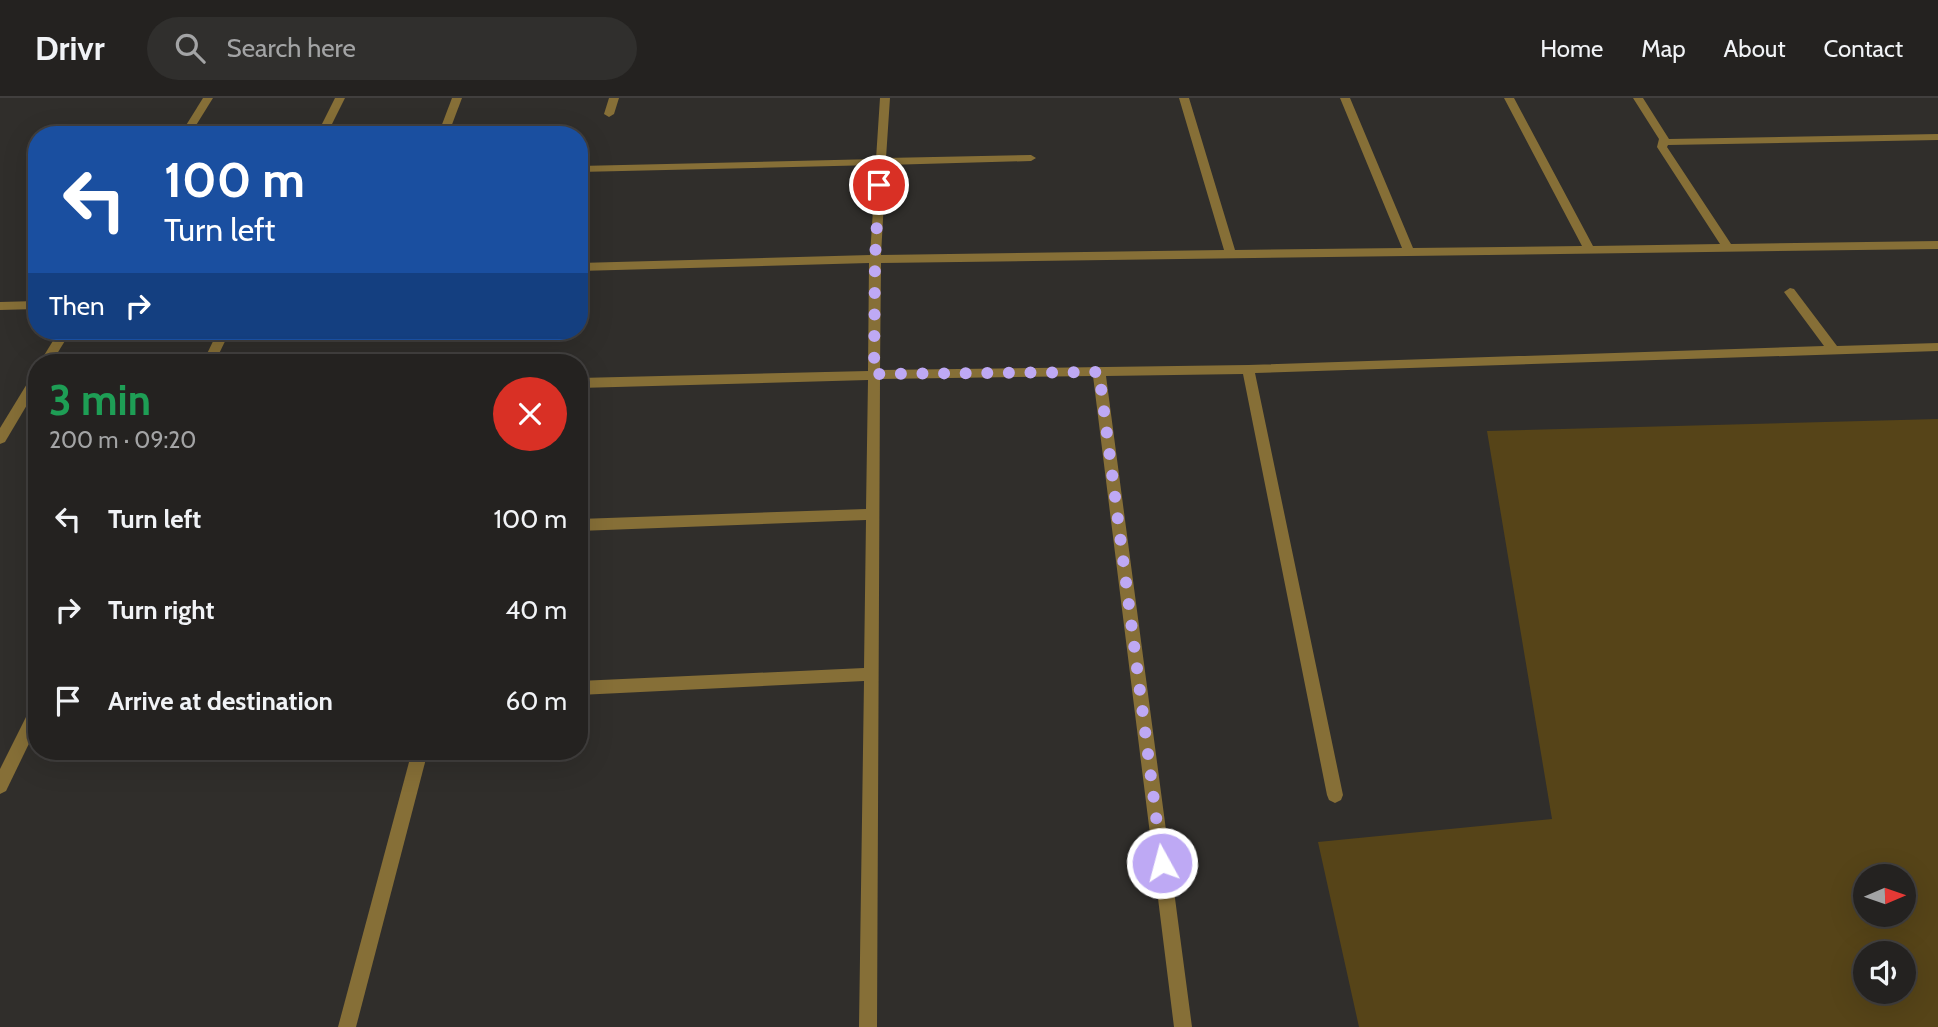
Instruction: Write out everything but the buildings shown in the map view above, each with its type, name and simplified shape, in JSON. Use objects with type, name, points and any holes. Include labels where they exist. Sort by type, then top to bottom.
[{"type":"street","points":[[191,126],[208,98]]},
{"type":"street","points":[[326,125],[340,98]]},
{"type":"street","points":[[446,126],[457,98]]},
{"type":"street","points":[[609,114],[614,98]]},
{"type":"street","points":[[868,1027],[875,259],[885,98]]},
{"type":"street","points":[[1184,98],[1231,254]]},
{"type":"street","points":[[1345,98],[1409,252]]},
{"type":"street","points":[[1509,98],[1589,249]]},
{"type":"street","points":[[1638,98],[1660,132],[1662,146],[1728,248]]},
{"type":"street","points":[[1663,142],[1938,137]]},
{"type":"street","points":[[588,169],[1031,158]]},
{"type":"street","points":[[588,267],[875,259],[1938,245]]},
{"type":"street","points":[[1790,292],[1833,349]]},
{"type":"street","points":[[0,306],[28,305]]},
{"type":"street","points":[[588,383],[874,374],[1248,369],[1938,347]]},
{"type":"street","points":[[1248,369],[1335,795]]},
{"type":"street","points":[[1099,372],[1183,1027]]},
{"type":"street","points":[[0,439],[4,424],[28,392]]},
{"type":"street","points":[[21,404],[28,404]]},
{"type":"street","points":[[588,525],[873,514]]},
{"type":"street","points":[[588,688],[871,674]]},
{"type":"street","points":[[0,786],[28,730]]},
{"type":"street","points":[[347,1027],[418,760]]},
{"type":"shaded area","points":[[1938,419],[1938,1027],[1359,1027],[1318,842],[1552,819],[1487,431]]},
{"type":"route","points":[[879,185],[874,374],[1099,372],[1162,863]]}]
